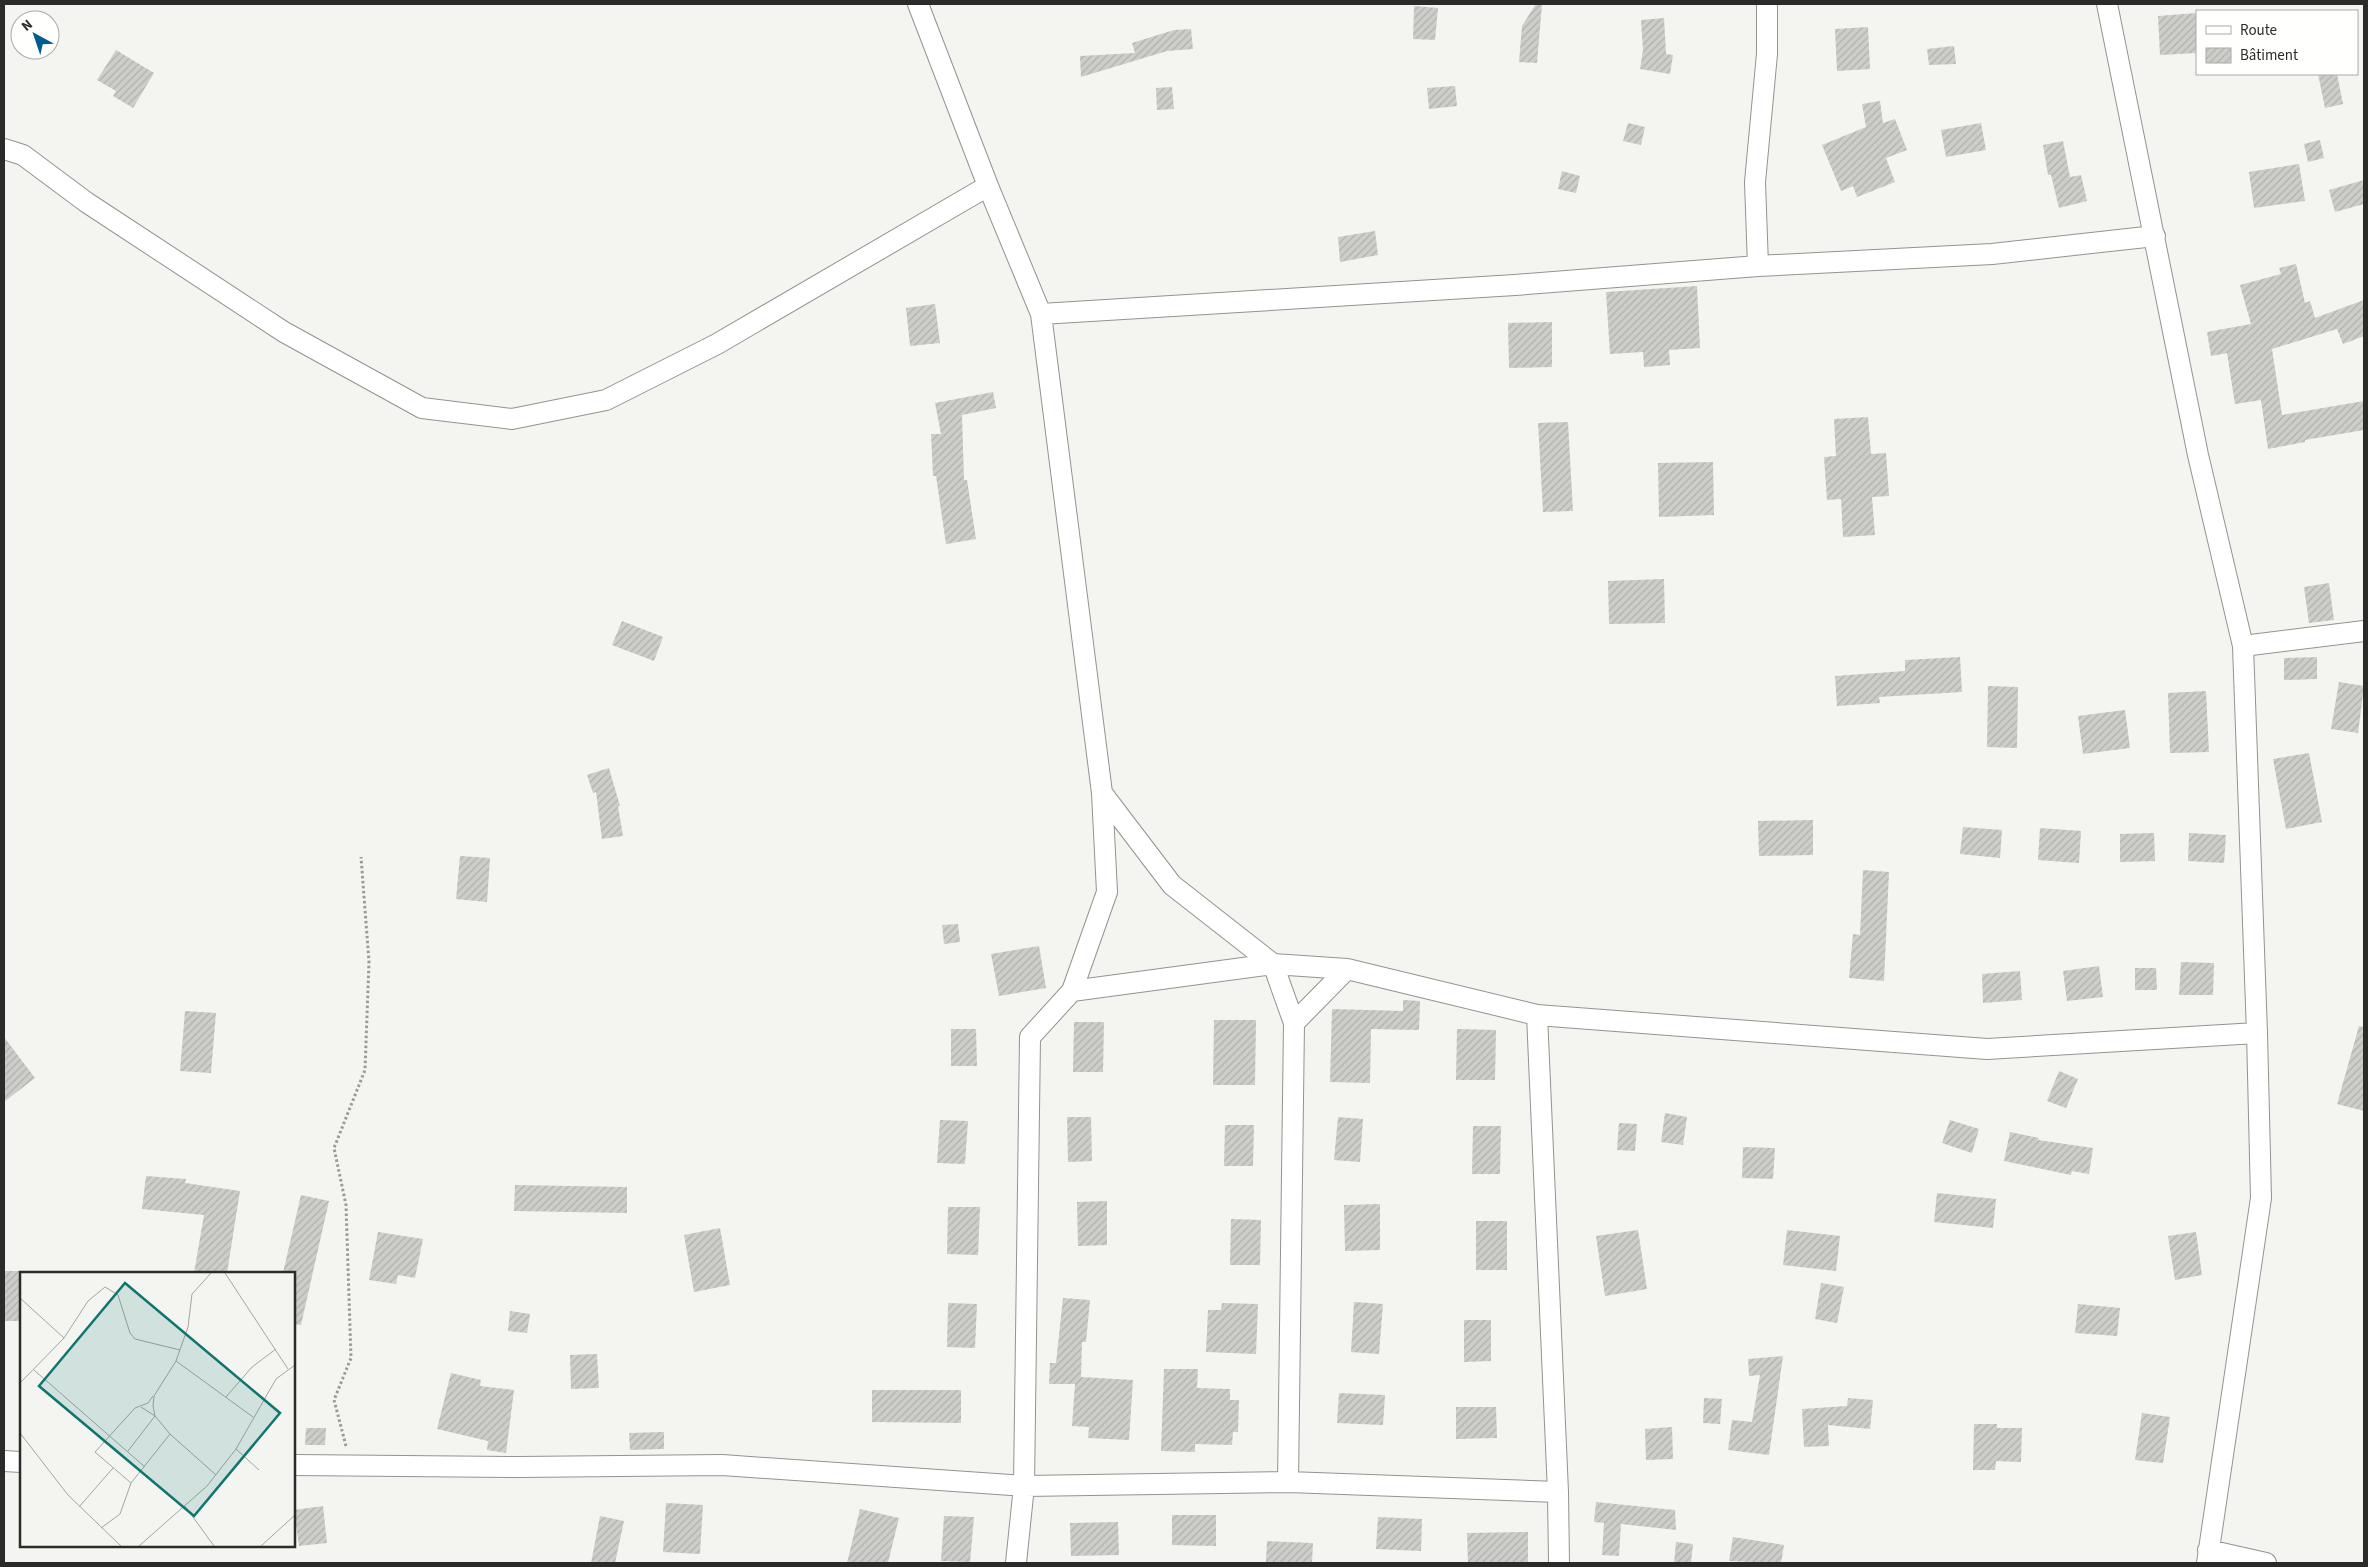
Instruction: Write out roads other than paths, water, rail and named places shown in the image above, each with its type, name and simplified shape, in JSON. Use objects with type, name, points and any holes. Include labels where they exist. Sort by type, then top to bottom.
[{"type":"street","points":[[918,4],[988,186],[1041,314],[1102,793],[1107,892],[1072,991],[1030,1037],[1024,1486],[1016,1563]]},
{"type":"street","points":[[1758,266],[1755,182],[1767,54],[1766,4]]},
{"type":"street","points":[[2107,4],[2198,454],[2243,646],[2257,1033],[2260,1198],[2207,1556],[2266,1563]]},
{"type":"street","points":[[4,149],[22,155],[86,202],[284,332],[422,408],[512,419],[606,400],[717,344],[988,186]]},
{"type":"street","points":[[1041,314],[1515,285],[1758,266],[1992,254],[2155,236]]},
{"type":"street","points":[[2243,646],[2364,631]]},
{"type":"street","points":[[1102,793],[1172,885],[1273,964],[1294,1023],[1288,1482]]},
{"type":"street","points":[[1072,991],[1273,964],[1348,968],[1537,1015],[1986,1049],[2257,1033]]},
{"type":"street","points":[[1294,1023],[1348,968]]},
{"type":"street","points":[[1537,1015],[1558,1492],[1559,1563]]},
{"type":"street","points":[[4,1461],[20,1462]]},
{"type":"street","points":[[295,1465],[518,1467],[722,1465],[1024,1486],[1288,1482],[1558,1492]]}]
